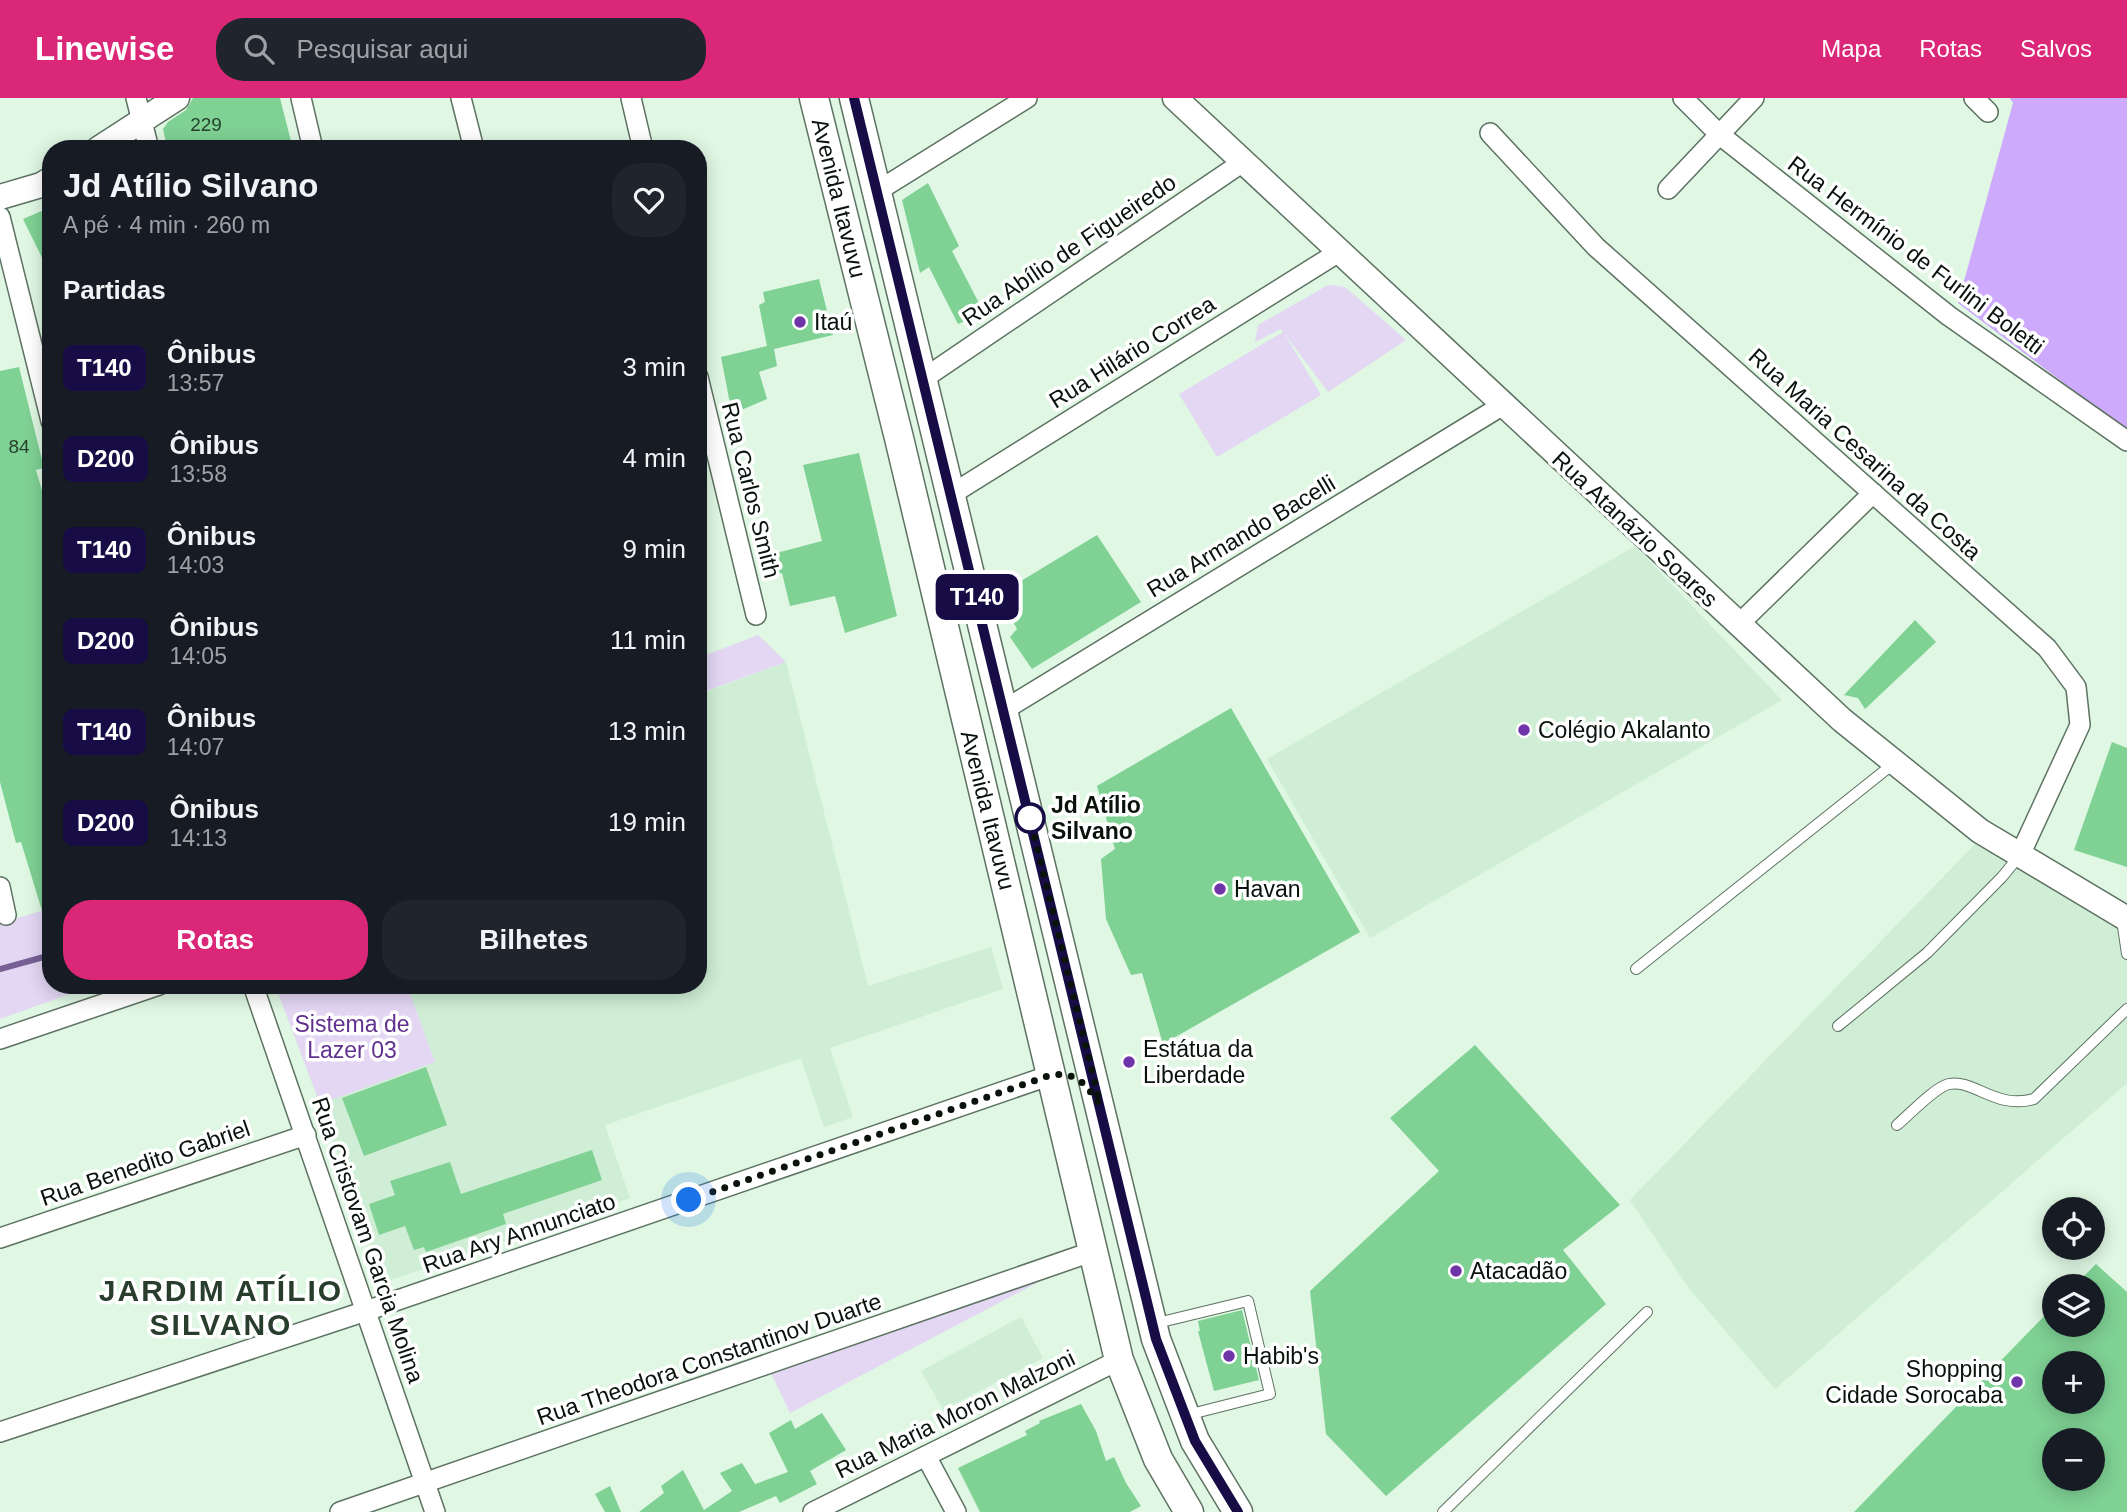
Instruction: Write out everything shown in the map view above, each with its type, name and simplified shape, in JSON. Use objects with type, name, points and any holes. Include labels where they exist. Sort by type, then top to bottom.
[{"type":"main road","name":"Avenida Itavuvu","points":[[814,98],[899,438],[1119,1360],[1158,1459],[1189,1512]]},
{"type":"main road","name":"Avenida Itavuvu","points":[[854,98],[1156,1339],[1195,1441],[1238,1512]]},
{"type":"main road","points":[[899,438],[929,482],[952,494]]},
{"type":"main road","points":[[1051,1075],[1078,1078],[1100,1104]]},
{"type":"main road","points":[[1119,1360],[1140,1345],[1153,1324]]},
{"type":"street","points":[[107,140],[139,109],[177,98]]},
{"type":"street","points":[[301,98],[311,140]]},
{"type":"street","points":[[461,98],[472,140]]},
{"type":"street","points":[[631,98],[641,140]]},
{"type":"street","points":[[876,192],[1027,98]]},
{"type":"street","name":"Rua Atanázio Soares","points":[[1175,98],[1842,720],[1980,831],[2124,917]]},
{"type":"street","name":"Rua Hermínio de Furlini Boletti","points":[[1683,98],[1720,135],[1949,316],[2127,441]]},
{"type":"street","points":[[1668,189],[1754,98]]},
{"type":"street","points":[[139,109],[147,140]]},
{"type":"street","name":"Rua Maria Cesarina da Costa","points":[[1490,133],[1596,247],[2046,648],[2076,687],[2080,725],[2020,855]]},
{"type":"street","name":"Rua Abílio de Figueiredo","points":[[923,379],[1243,162]]},
{"type":"street","points":[[0,197],[42,184]]},
{"type":"street","points":[[0,217],[42,385]]},
{"type":"street","name":"Rua Hilário Correa","points":[[952,494],[1339,251]]},
{"type":"street","name":"Rua Armando Bacelli","points":[[1004,710],[1503,405]]},
{"type":"street","name":"Rua Carlos Smith","points":[[707,415],[755,615]]},
{"type":"street","points":[[1738,625],[1873,493]]},
{"type":"street","points":[[0,887],[6,915]]},
{"type":"street","points":[[0,1039],[132,994]]},
{"type":"street","name":"Rua Cristovam Garcia Molina","points":[[256,994],[435,1512]]},
{"type":"street","name":"Rua Ary Annunciato","points":[[0,1432],[366,1311],[1051,1075]]},
{"type":"street","name":"Rua Benedito Gabriel","points":[[0,1238],[306,1135]]},
{"type":"street","name":"Rua Theodora Constantinov Duarte","points":[[340,1512],[1094,1251]]},
{"type":"street","name":"Rua Maria Moron Malzoni","points":[[813,1512],[1119,1360]]},
{"type":"street","points":[[926,1456],[956,1512]]},
{"type":"lane","points":[[1636,969],[1894,764]]},
{"type":"lane","points":[[1838,1026],[1927,953],[2020,855]]},
{"type":"lane","points":[[2124,917],[2127,954]]},
{"type":"lane","points":[[1897,1125],[1949,1084],[1960,1085],[2008,1102],[2020,1103],[2034,1099],[2127,1009]]},
{"type":"lane","points":[[1153,1324],[1248,1301],[1270,1394],[1185,1415]]},
{"type":"lane","points":[[1443,1512],[1647,1312]]},
{"type":"shaded area","points":[[2010,98],[2127,98],[2127,431],[1958,303],[2013,103]]},
{"type":"shaded area","name":"Colégio Akalanto","points":[[1635,546],[1782,700],[1370,938],[1267,759]]},
{"type":"shaded area","points":[[786,662],[868,986],[991,947],[1003,989],[830,1048],[853,1117],[824,1127],[801,1058],[605,1125],[630,1198],[391,1280],[379,1274],[320,1104],[435,1062],[410,994],[707,994],[707,692]]},
{"type":"shaded area","points":[[1977,842],[2127,930],[2127,1083],[1775,1389],[1688,1287],[1630,1200]]},
{"type":"shaded area","points":[[1021,1317],[1043,1358],[943,1410],[921,1371]]},
{"type":"green space","points":[[1328,285],[1345,287],[1406,340],[1328,392],[1284,333],[1321,395],[1217,457],[1179,394],[1283,332],[1281,329],[1255,342],[1258,325]]},
{"type":"green space","points":[[758,635],[786,662],[707,691],[707,655]]},
{"type":"green space","points":[[42,911],[42,994],[70,994],[0,1019],[0,923]]},
{"type":"green space","name":"Sistema de Lazer 03","points":[[278,994],[410,994],[435,1062],[320,1104]]},
{"type":"green space","points":[[1069,1266],[790,1413],[770,1371]]},
{"type":"building","points":[[193,98],[280,98],[291,140],[165,140],[163,129],[168,122],[186,110]]},
{"type":"building","points":[[928,183],[959,246],[952,251],[984,313],[958,324],[929,267],[920,273],[902,200]]},
{"type":"building","points":[[42,211],[42,258],[23,219]]},
{"type":"building","points":[[819,279],[833,335],[774,349],[777,366],[759,372],[767,399],[732,414],[721,357],[767,346],[759,305],[765,302],[763,292]]},
{"type":"building","points":[[19,367],[42,460],[42,468],[36,470],[42,490],[42,911],[21,842],[16,843],[0,782],[0,371]]},
{"type":"building","points":[[859,453],[897,616],[845,633],[835,596],[790,606],[782,573],[776,574],[769,555],[822,541],[803,465]]},
{"type":"building","points":[[1097,535],[1141,602],[1032,669],[1010,637],[1017,629],[998,595]]},
{"type":"building","points":[[1915,620],[1936,642],[1865,709],[1858,698],[1844,695]]},
{"type":"building","name":"Havan","points":[[1231,708],[1360,932],[1163,1044],[1142,973],[1131,975],[1106,919],[1101,859],[1115,849],[1097,786]]},
{"type":"building","points":[[2112,742],[2127,748],[2127,867],[2074,850]]},
{"type":"building","name":"Atacadão","points":[[1475,1045],[1620,1205],[1563,1250],[1606,1304],[1386,1496],[1326,1434],[1310,1291],[1439,1171],[1390,1118]]},
{"type":"building","points":[[426,1067],[447,1125],[364,1156],[342,1098]]},
{"type":"building","points":[[592,1150],[602,1180],[503,1214],[506,1224],[426,1252],[424,1247],[414,1250],[405,1226],[379,1235],[369,1204],[395,1195],[390,1181],[450,1162],[461,1194]]},
{"type":"building","name":"Shopping Cidade Sorocaba","points":[[2096,1264],[2127,1292],[2127,1512],[1854,1512],[2042,1318],[2042,1337],[2105,1337],[2105,1274],[2086,1274]]},
{"type":"building","name":"Habib's","points":[[1242,1310],[1259,1380],[1214,1391],[1198,1331],[1198,1321]]},
{"type":"building","points":[[1081,1404],[1096,1431],[1106,1461],[1114,1457],[1141,1506],[1130,1512],[980,1512],[958,1468],[1027,1435],[1025,1431],[1040,1423],[1039,1421]]},
{"type":"building","points":[[822,1413],[846,1450],[810,1471],[817,1484],[780,1503],[776,1496],[739,1512],[639,1512],[664,1493],[661,1486],[683,1470],[704,1510],[732,1491],[720,1473],[742,1463],[755,1484],[788,1472],[769,1433],[791,1420],[795,1429]]},
{"type":"building","points":[[610,1486],[621,1512],[605,1512],[595,1494]]},
{"type":"waterway","points":[[0,969],[42,957]]},
{"type":"bus line","name":"T140","points":[[854,98],[1156,1339],[1195,1441],[1238,1512]]},
{"type":"place","name":"Itaú","points":[[800,322]]},
{"type":"place","name":"Colégio Akalanto","points":[[1524,730]]},
{"type":"place","name":"Jd Atílio Silvano","points":[[1030,818]]},
{"type":"place","name":"Havan","points":[[1220,889]]},
{"type":"place","name":"Estátua da Liberdade","points":[[1129,1062]]},
{"type":"place","name":"Atacadão","points":[[1456,1271]]},
{"type":"place","name":"Habib's","points":[[1229,1356]]},
{"type":"place","name":"Shopping Cidade Sorocaba","points":[[2017,1382]]},
{"type":"district","name":"JARDIM ATÍLIO SILVANO","points":[[221,1307]]},
{"type":"route","points":[[689,1200],[1051,1075],[1078,1078],[1100,1104],[1028,810],[1030,818]]}]
